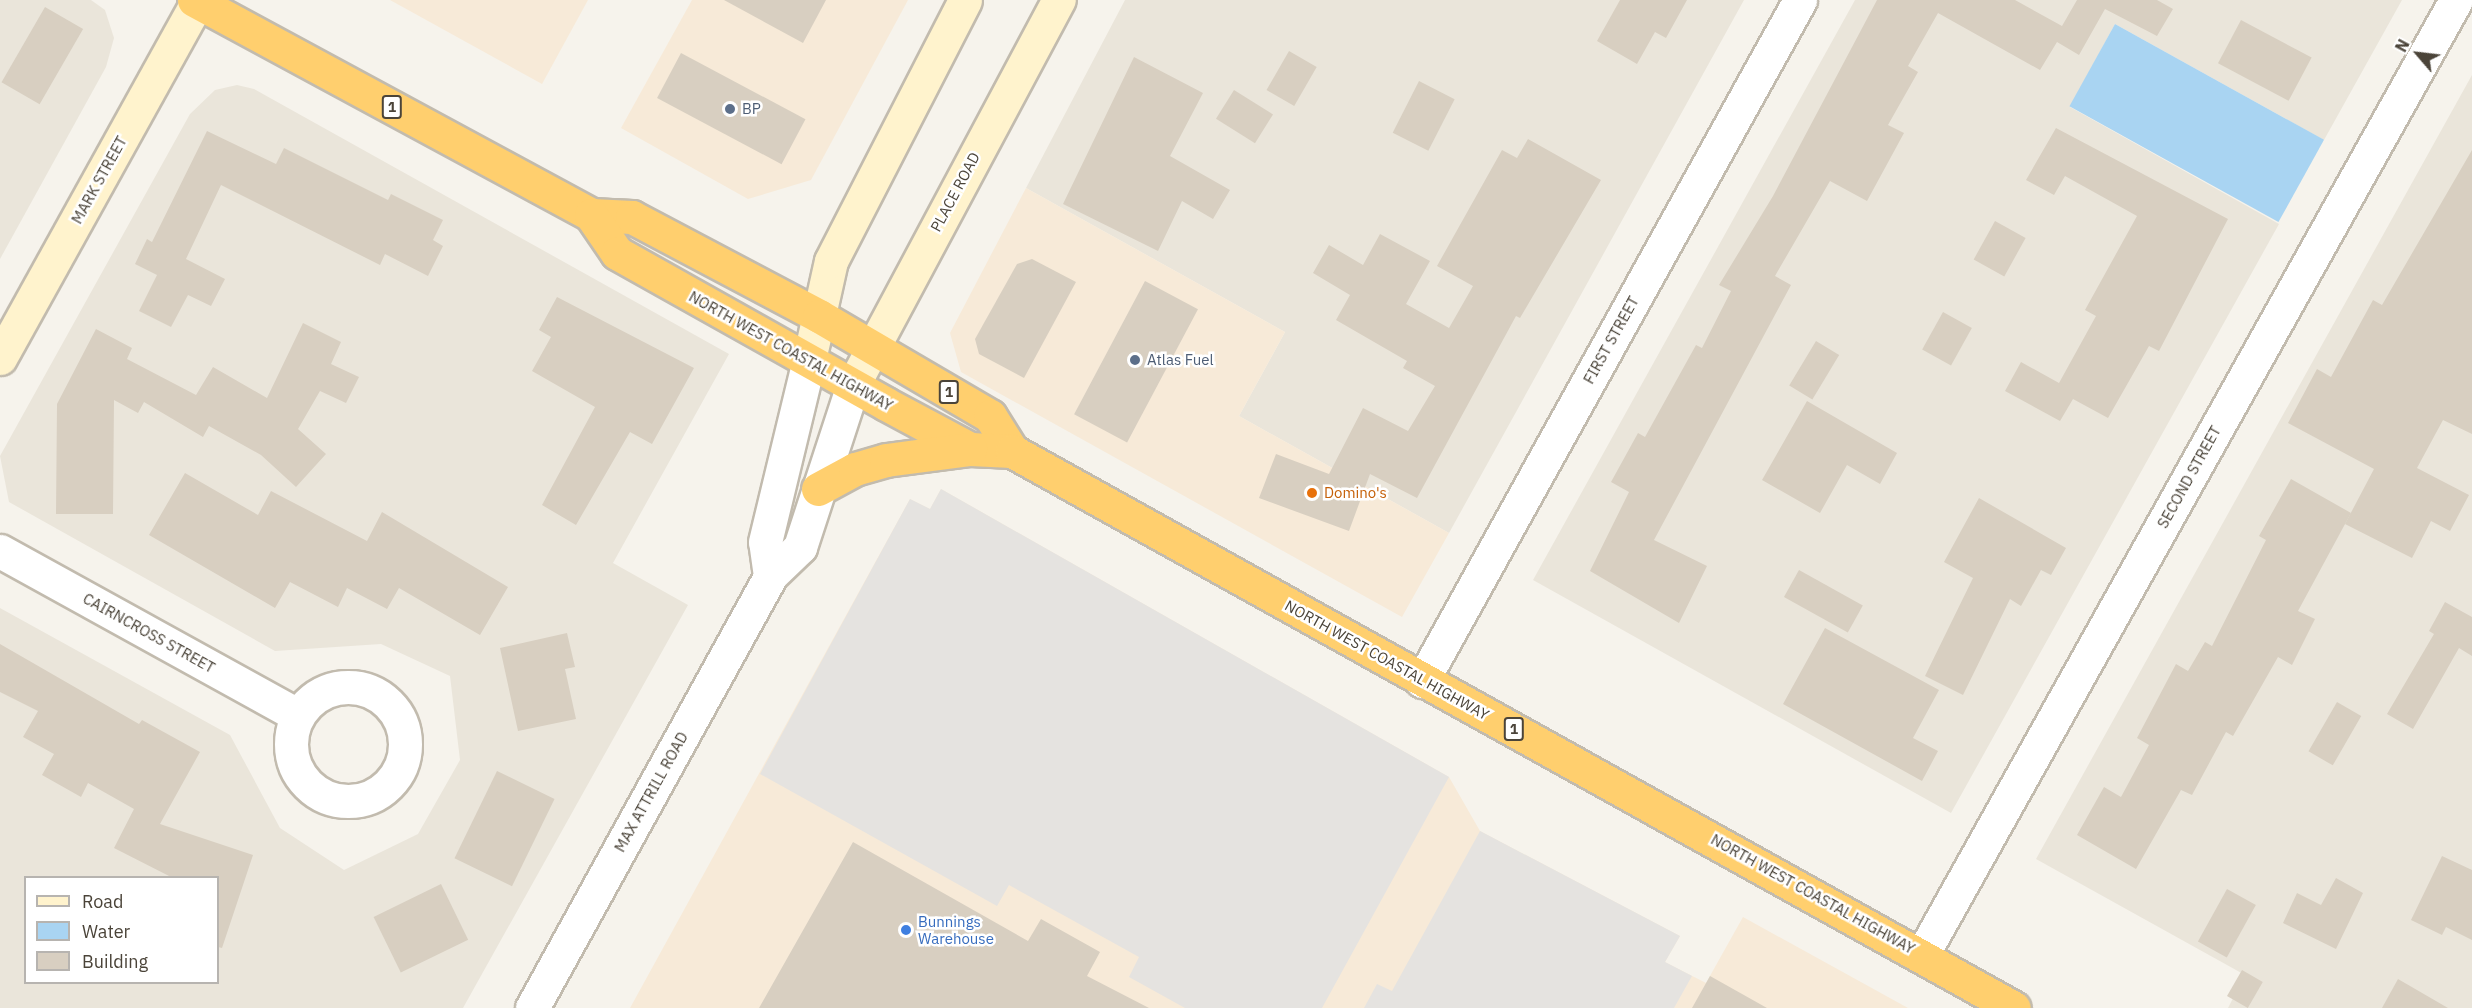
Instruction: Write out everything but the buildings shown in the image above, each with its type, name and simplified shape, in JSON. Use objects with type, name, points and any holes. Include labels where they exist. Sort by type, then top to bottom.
[{"type":"highway","name":"NORTH WEST COASTAL HIGHWAY","points":[[195,1],[591,214],[632,217],[819,316],[990,416],[1012,451]]},
{"type":"highway","name":"NORTH WEST COASTAL HIGHWAY","points":[[591,214],[617,253],[853,385],[970,448],[1012,451],[1422,681],[1922,955],[2014,1008]]},
{"type":"highway","points":[[818,489],[855,469],[886,460],[970,448]]},
{"type":"street","points":[[770,576],[765,542],[831,261],[965,0]]},
{"type":"street","name":"PLACE ROAD","points":[[853,385],[1059,0]]},
{"type":"street","name":"FIRST STREET","points":[[1422,681],[1800,0]]},
{"type":"street","name":"SECOND STREET","points":[[1922,955],[2456,0]]},
{"type":"street","name":"MARK STREET","points":[[0,358],[195,1]]},
{"type":"street","name":"MAX ATTRILL ROAD","points":[[532,1008],[770,576],[800,547],[853,385]]},
{"type":"street","name":"CAIRNCROSS STREET","points":[[0,551],[297,715]]},
{"type":"shaded area","points":[[0,0],[91,0],[105,10],[114,38],[106,67],[0,259]]},
{"type":"shaded area","points":[[390,0],[588,0],[542,84]]},
{"type":"shaded area","points":[[692,0],[908,0],[811,180],[748,199],[621,128]]},
{"type":"shaded area","points":[[1125,0],[1744,0],[1449,533],[1239,416],[1285,332],[1026,188]]},
{"type":"shaded area","points":[[1855,0],[2402,0],[2324,140],[2115,24],[2070,107],[2279,224],[1951,813],[1533,580]]},
{"type":"shaded area","points":[[2472,75],[2472,1008],[2228,1008],[2245,975],[2036,859]]},
{"type":"shaded area","points":[[237,85],[254,89],[729,354],[613,563],[688,605],[463,1008],[0,1008],[0,608],[230,735],[280,828],[344,870],[418,834],[460,760],[450,676],[381,644],[275,651],[9,502],[0,456],[190,114],[215,90]]},
{"type":"shaded area","points":[[1026,188],[1285,332],[1239,416],[1449,533],[1402,617],[961,372],[950,333]]},
{"type":"shaded area","points":[[941,489],[1449,777],[1480,831],[1680,936],[1665,962],[1706,983],[1743,917],[1908,1008],[630,1008],[910,499],[930,509]]},
{"type":"shaded area","points":[[941,489],[1449,777],[1322,1008],[1185,1008],[1129,977],[1139,957],[1009,885],[997,906],[760,774],[910,499],[930,509]]},
{"type":"shaded area","points":[[1480,831],[1680,936],[1665,962],[1692,976],[1674,1008],[1364,1008],[1377,984],[1392,991]]},
{"type":"water","points":[[2115,24],[2324,140],[2278,222],[2069,106]]},
{"type":"place","name":"BP","points":[[730,109]]},
{"type":"place","name":"Atlas Fuel","points":[[1135,360]]},
{"type":"place","name":"Domino's","points":[[1312,493]]},
{"type":"place","name":"Bunnings Warehouse","points":[[906,930]]}]
